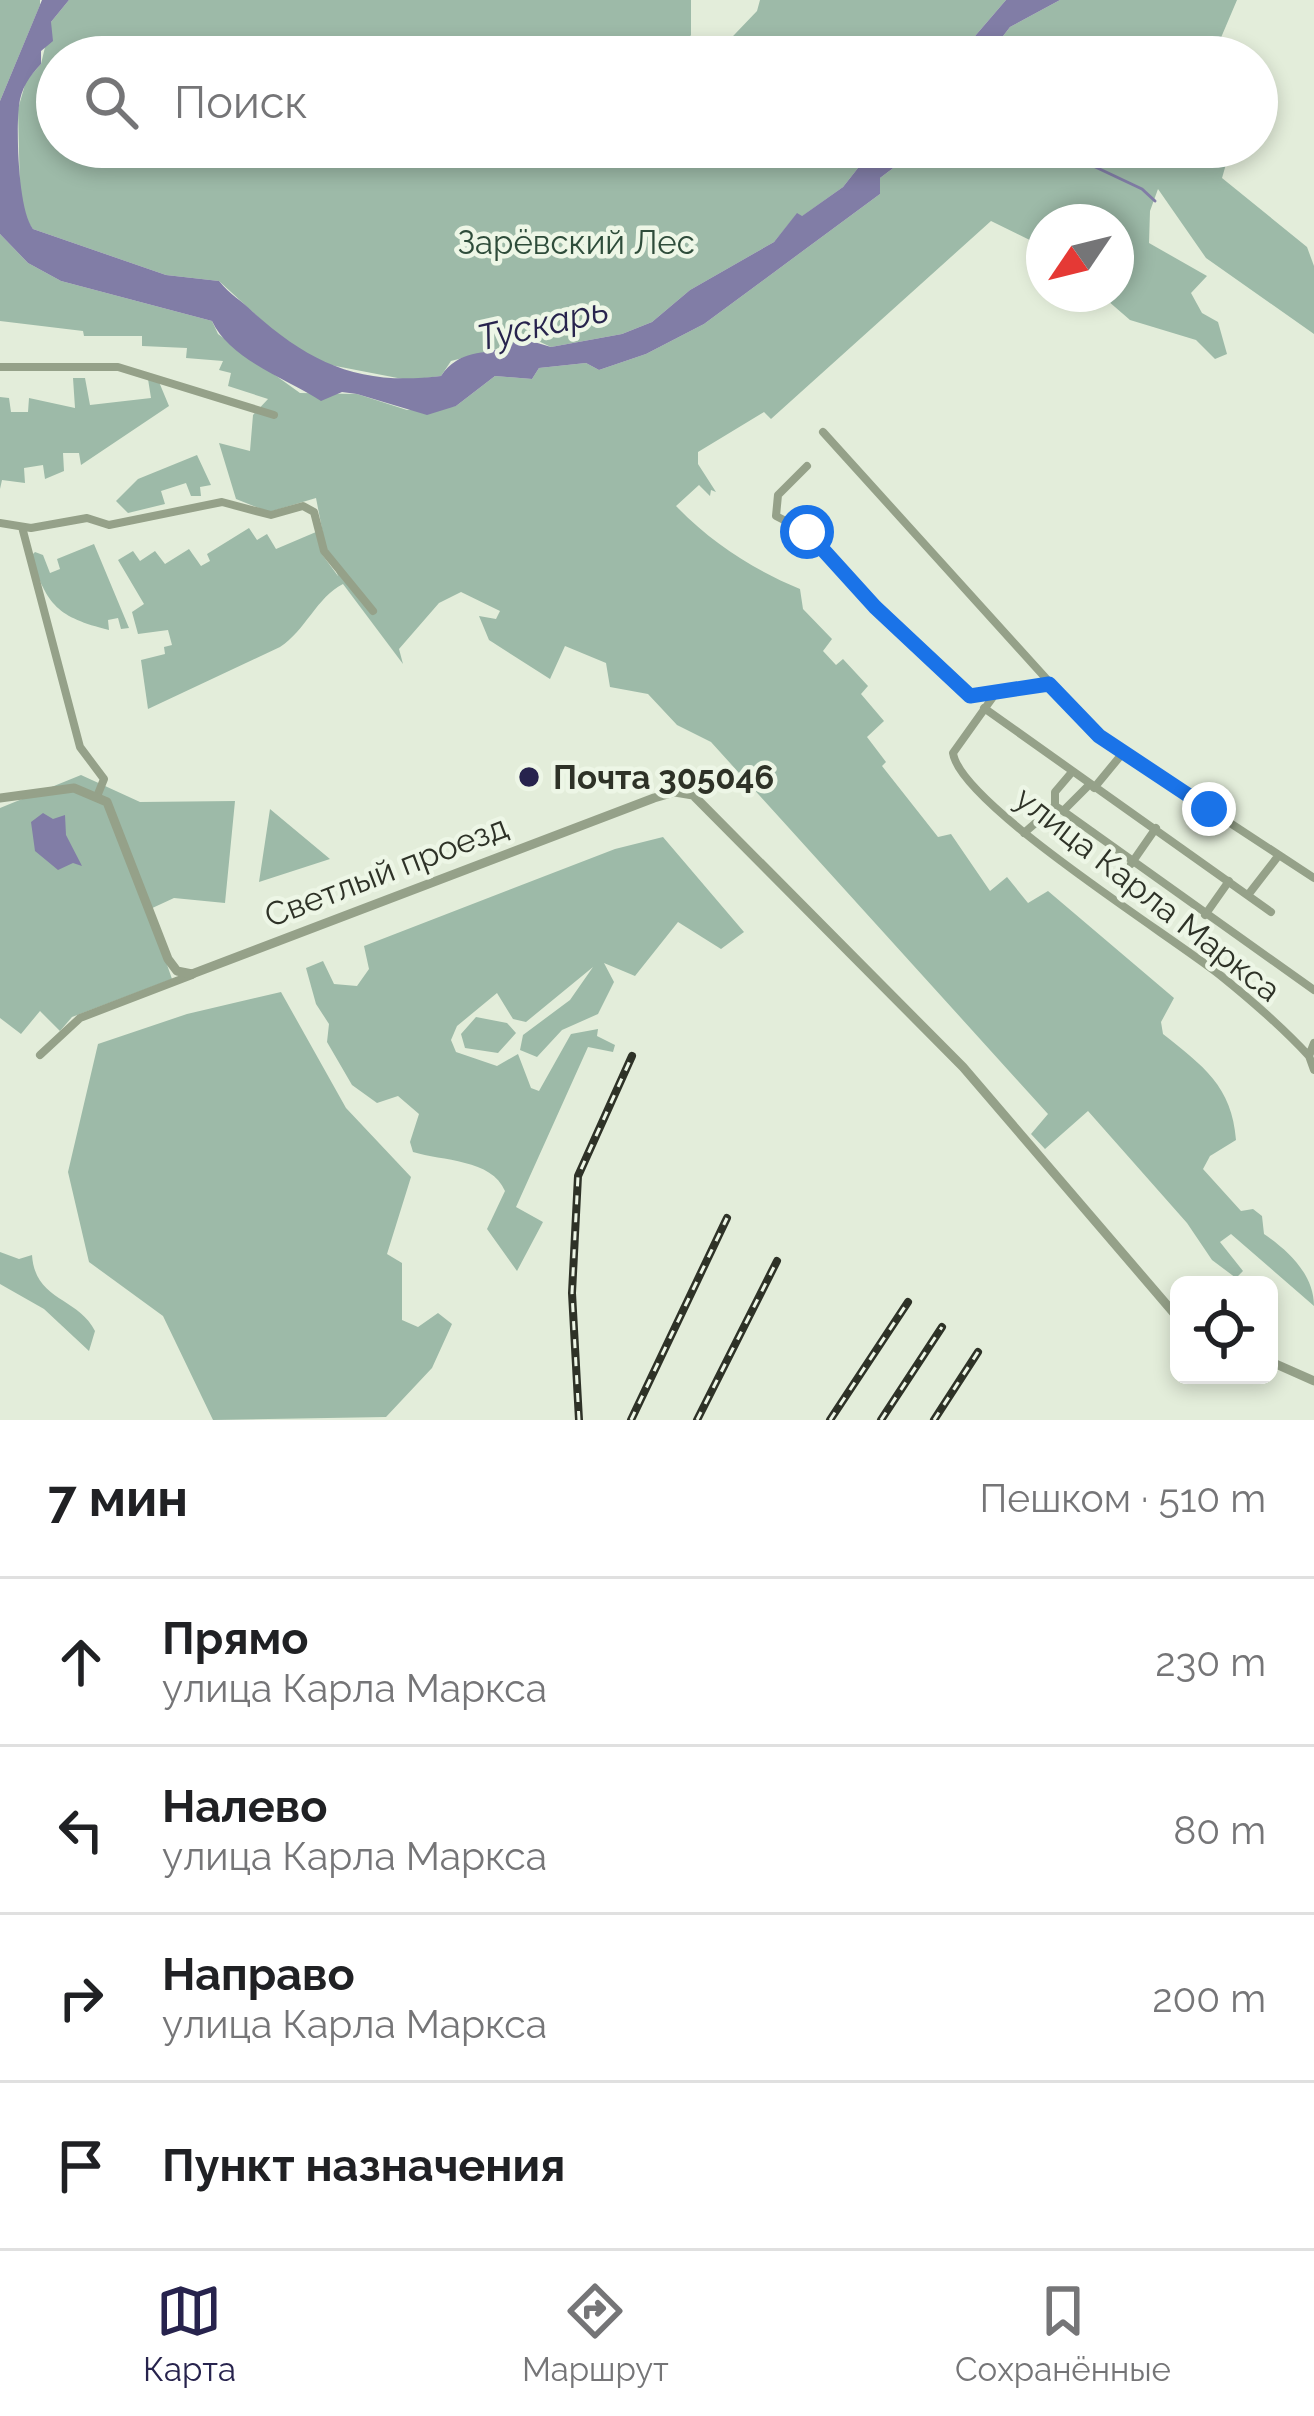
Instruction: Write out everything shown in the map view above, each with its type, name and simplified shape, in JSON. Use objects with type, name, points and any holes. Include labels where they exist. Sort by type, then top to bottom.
[{"type":"street","points":[[0,367],[118,367],[274,416]]},
{"type":"street","points":[[823,432],[1049,684],[1122,754],[1314,878]]},
{"type":"street","points":[[807,466],[778,495],[776,516],[807,532],[875,607],[970,696],[1049,684]]},
{"type":"street","points":[[0,523],[22,526],[87,518],[109,525],[221,502],[271,515],[308,507],[331,562],[373,611]]},
{"type":"street","points":[[22,526],[80,747],[104,779],[98,794]]},
{"type":"street","name":"улица Карла Маркса","points":[[998,690],[952,752],[954,761],[1024,833],[1222,977],[1310,1056]]},
{"type":"street","name":"улица Карла Маркса","points":[[984,709],[1270,912]]},
{"type":"street","points":[[1024,833],[1091,786],[1122,754]]},
{"type":"street","points":[[1059,808],[1054,792],[1072,772]]},
{"type":"street","points":[[0,798],[74,788],[98,794],[113,813],[172,966],[184,974],[200,972]]},
{"type":"street","name":"Светлый проезд","points":[[200,972],[654,798],[675,792],[694,795],[963,1067],[1170,1308]]},
{"type":"street","name":"улица Карла Маркса","points":[[1059,808],[1314,990]]},
{"type":"street","points":[[1132,864],[1156,828]]},
{"type":"street","points":[[1248,895],[1279,855]]},
{"type":"street","points":[[1205,915],[1229,881]]},
{"type":"street","points":[[40,1055],[80,1018],[200,972]]},
{"type":"street","points":[[1314,1043],[1310,1056],[1314,1070]]},
{"type":"street","points":[[1278,1365],[1314,1381]]},
{"type":"green space","points":[[0,0],[40,0],[40,5],[0,101]]},
{"type":"green space","name":"Зарёвский Лес","points":[[69,0],[691,0],[690,36],[48,36],[51,22]]},
{"type":"green space","points":[[760,0],[1006,0],[975,36],[733,36],[757,11]]},
{"type":"green space","points":[[1060,0],[1237,0],[1222,36],[1003,36],[1010,27]]},
{"type":"green space","name":"Зарёвский Лес","points":[[36,70],[36,168],[858,168],[843,187],[801,217],[797,214],[774,242],[690,290],[652,322],[622,334],[551,347],[519,332],[512,345],[451,361],[441,376],[408,380],[320,363],[283,340],[219,281],[166,275],[33,229],[24,217],[20,194],[18,109],[26,81]]},
{"type":"green space","points":[[893,168],[1225,168],[1222,178],[1307,247],[1314,266],[1314,334],[1206,258],[1158,189],[1150,211],[1149,243],[1207,276],[1191,293],[1202,313],[1218,322],[1227,354],[1215,359],[1196,340],[1130,320],[1121,312],[1134,312],[1134,204],[1026,204],[1026,238],[991,221],[771,419],[764,412],[698,452],[698,464],[716,492],[711,490],[710,496],[699,485],[676,506],[734,554],[800,589],[803,609],[832,639],[823,651],[836,665],[843,659],[868,686],[861,694],[884,721],[867,737],[886,762],[882,766],[938,837],[951,834],[990,891],[1007,877],[1028,903],[1048,891],[1174,998],[1161,1022],[1163,1034],[1213,1079],[1233,1121],[1236,1140],[1210,1156],[1203,1169],[1241,1211],[1253,1209],[1262,1216],[1264,1234],[1305,1274],[1314,1306],[1231,1234],[1220,1242],[1243,1271],[1233,1276],[1212,1260],[1187,1223],[1088,1111],[1045,1149],[1031,1134],[1048,1114],[711,742],[677,725],[648,694],[610,687],[606,663],[565,646],[550,679],[489,640],[479,616],[496,619],[500,611],[461,592],[439,603],[399,649],[403,664],[343,584],[280,647],[148,709],[141,660],[165,654],[164,647],[172,645],[168,630],[138,634],[132,612],[144,604],[118,560],[133,551],[140,561],[155,551],[165,564],[189,549],[201,566],[210,561],[207,554],[249,528],[257,540],[267,534],[276,549],[316,532],[321,553],[338,576],[325,544],[316,498],[269,512],[236,499],[219,443],[250,451],[253,415],[268,399],[228,386],[231,373],[219,370],[223,361],[186,358],[187,348],[142,346],[142,336],[84,336],[83,331],[0,321],[0,234],[28,263],[61,281],[212,321],[218,334],[300,393],[357,394],[407,410],[456,406],[495,376],[532,379],[539,368],[586,363],[599,370],[646,354],[704,324],[880,194],[880,178]]},
{"type":"green space","points":[[73,378],[85,378],[90,405],[151,398],[148,379],[159,382],[169,406],[81,465],[79,453],[63,453],[64,471],[45,479],[43,465],[24,468],[25,483],[2,480],[0,489],[0,397],[9,398],[11,412],[28,412],[29,398],[75,408]]},
{"type":"green space","points":[[197,455],[211,485],[200,487],[201,496],[191,496],[186,483],[161,491],[165,504],[128,513],[116,501],[138,479]]},
{"type":"green space","points":[[94,544],[129,628],[121,629],[118,618],[108,620],[109,630],[66,614],[49,598],[31,556],[35,552],[43,555],[50,573],[60,569],[57,559]]},
{"type":"green space","points":[[81,775],[140,802],[235,801],[225,903],[174,898],[148,910],[172,979],[72,1017],[60,1031],[40,1011],[21,1034],[0,1018],[0,808]]},
{"type":"green space","points":[[270,809],[330,859],[259,882]]},
{"type":"green space","points":[[663,837],[744,932],[721,949],[678,922],[635,976],[604,963],[614,982],[598,1014],[562,1030],[537,1057],[520,1050],[523,1035],[570,1000],[593,967],[526,1022],[513,1019],[497,993],[457,1026],[451,1040],[456,1052],[497,1066],[518,1054],[531,1088],[539,1091],[571,1034],[598,1029],[597,1036],[615,1045],[613,1052],[588,1047],[516,1207],[543,1222],[517,1271],[487,1229],[505,1191],[499,1181],[478,1167],[413,1152],[410,1142],[419,1114],[398,1096],[377,1103],[352,1085],[327,1042],[329,1024],[316,1004],[306,968],[323,961],[334,984],[357,986],[369,969],[364,946],[615,849]]},
{"type":"green space","points":[[281,992],[346,1108],[411,1177],[387,1254],[402,1263],[402,1320],[418,1327],[438,1313],[452,1324],[432,1368],[386,1417],[213,1420],[163,1316],[89,1262],[68,1172],[98,1044],[187,1014]]},
{"type":"green space","points":[[476,1017],[507,1023],[516,1033],[498,1053],[465,1048],[461,1034]]},
{"type":"green space","points":[[0,1252],[19,1259],[32,1255],[41,1282],[95,1331],[89,1351],[44,1309],[0,1284]]},
{"type":"shaded area","points":[[42,0],[69,0],[51,22],[52,36],[36,36],[36,70],[19,106],[21,188],[33,229],[166,275],[219,281],[274,330],[317,358],[386,378],[441,376],[464,357],[512,345],[519,331],[524,339],[551,347],[622,334],[652,322],[690,290],[774,242],[797,213],[802,216],[843,187],[858,168],[893,168],[880,178],[880,194],[704,324],[646,354],[599,370],[586,363],[539,368],[532,379],[495,376],[456,406],[427,415],[342,392],[321,401],[246,358],[212,321],[61,281],[28,263],[0,234],[0,101]]},
{"type":"shaded area","points":[[1006,0],[1060,0],[1010,27],[1003,36],[975,36]]},
{"type":"shaded area","points":[[43,813],[53,819],[65,815],[66,835],[82,866],[73,863],[58,870],[35,851],[31,822]]},
{"type":"waterway","points":[[1098,168],[1142,189],[1155,201]]},
{"type":"railway","points":[[579,1420],[572,1293],[578,1176],[632,1056]]},
{"type":"railway","points":[[631,1420],[727,1218]]},
{"type":"railway","points":[[697,1420],[777,1261]]},
{"type":"railway","points":[[830,1420],[908,1302]]},
{"type":"railway","points":[[881,1420],[942,1327]]},
{"type":"railway","points":[[934,1420],[978,1352]]},
{"type":"place","name":"Почта 305046","points":[[529,777]]},
{"type":"route","points":[[807,532],[875,607],[970,696],[1049,684],[1079,718],[1122,754],[1209,809]]},
{"type":"water label","name":"Тускарь","points":[[543,323]]}]
